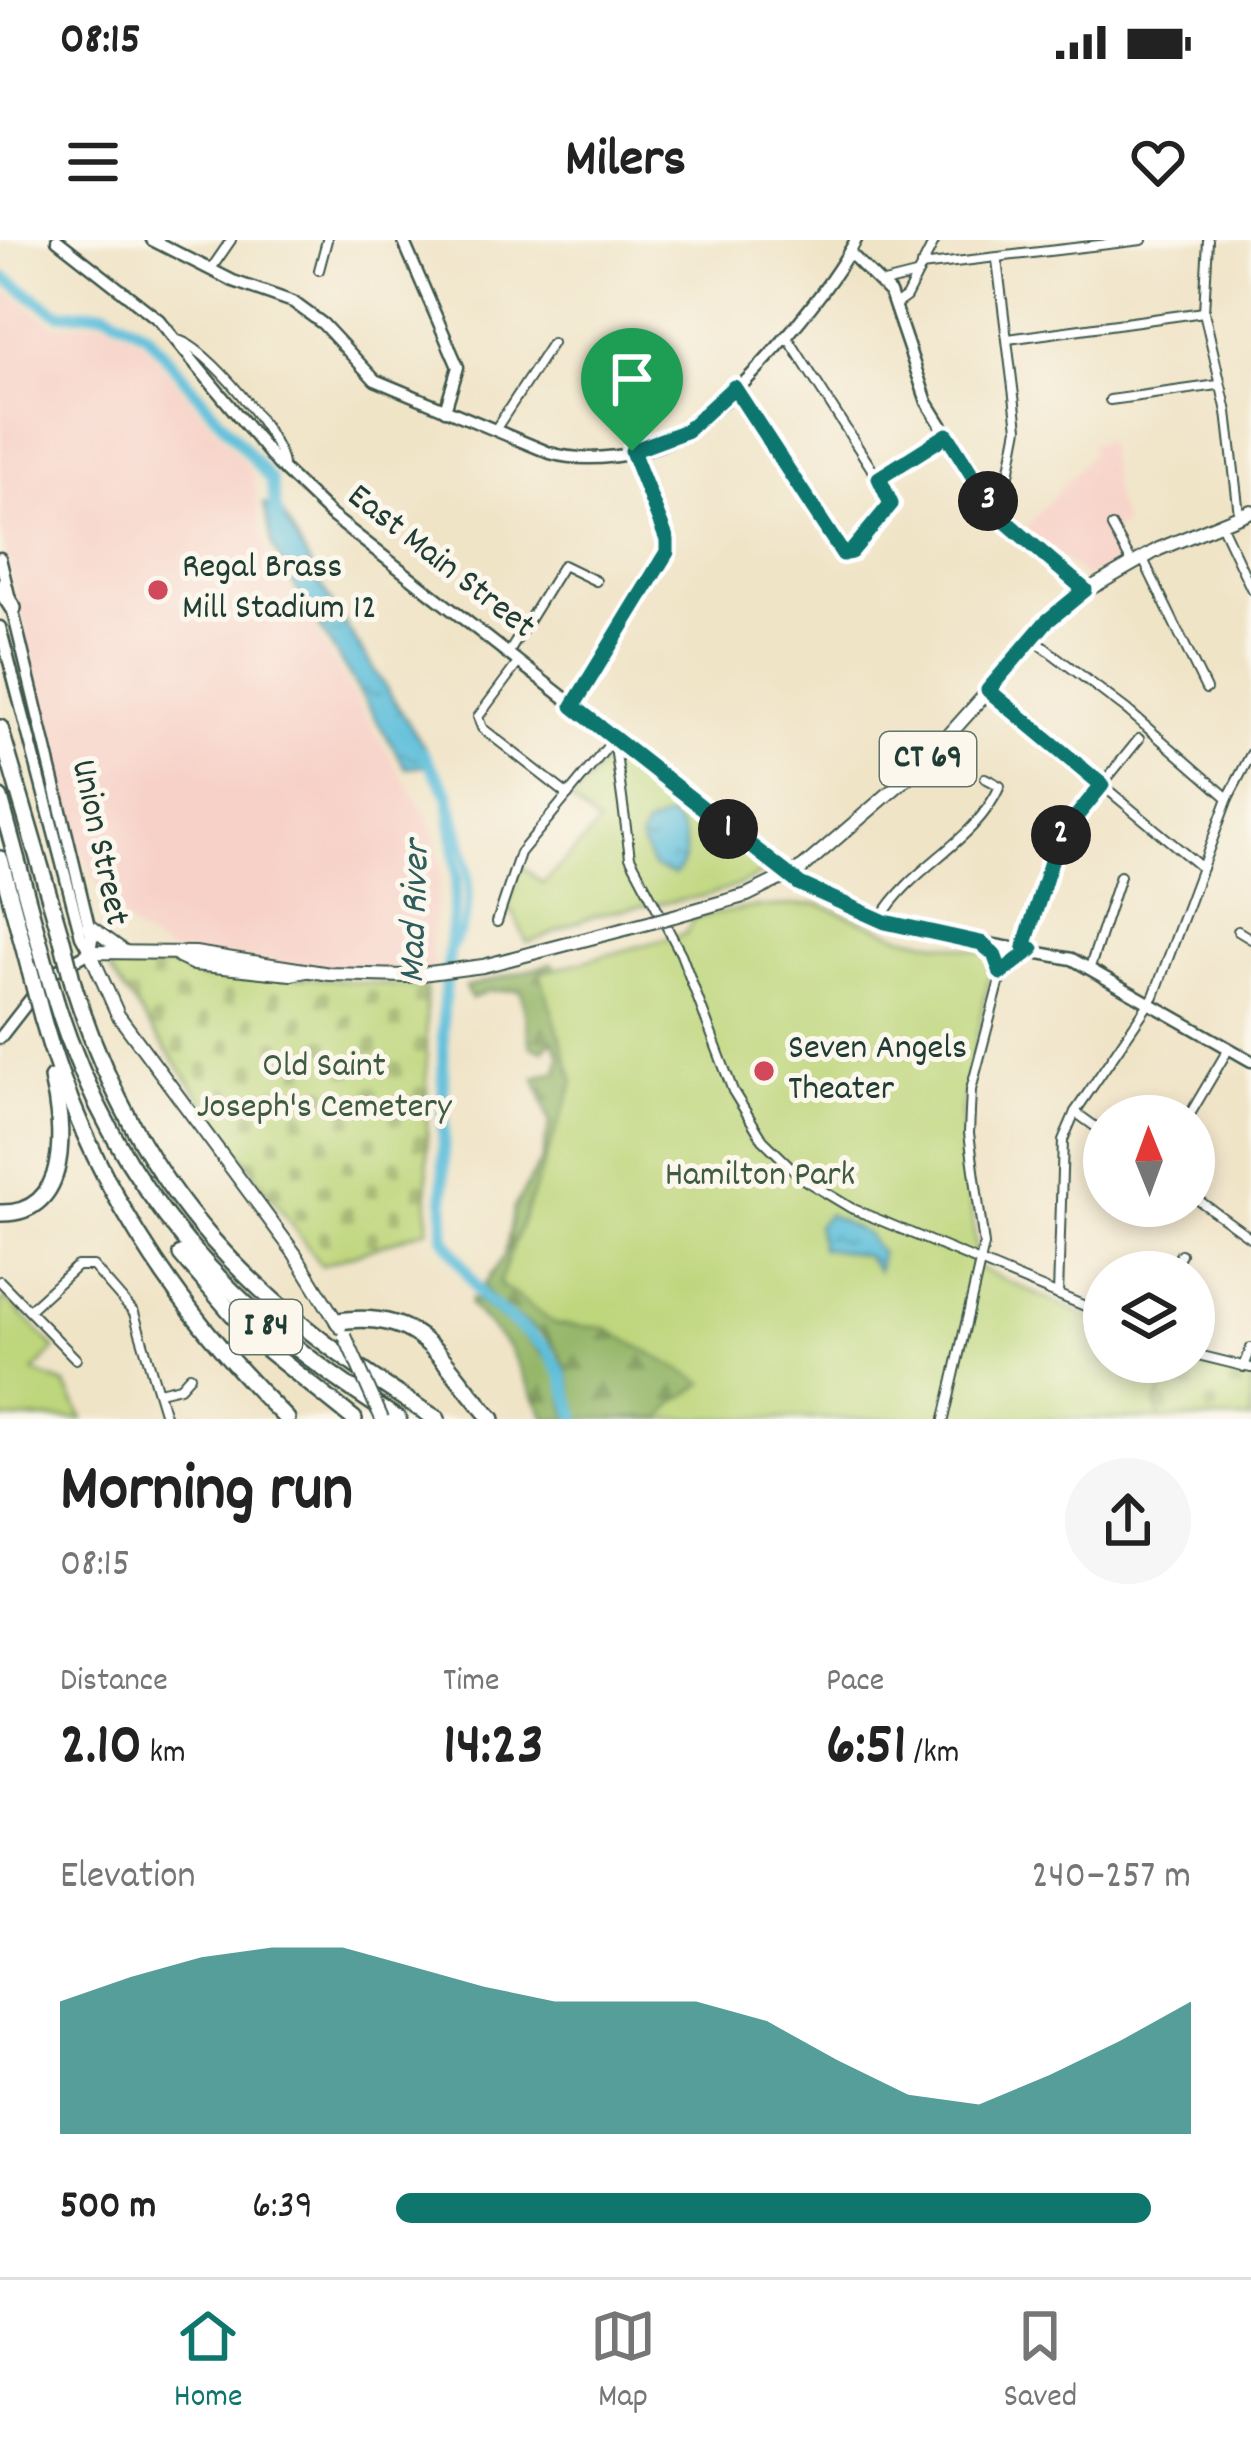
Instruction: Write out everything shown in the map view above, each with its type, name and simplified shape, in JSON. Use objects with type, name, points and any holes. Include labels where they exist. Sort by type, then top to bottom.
[{"type":"highway","points":[[0,588],[13,608]]},
{"type":"highway","points":[[0,709],[2,733]]},
{"type":"highway","name":"I 84","points":[[2,733],[74,987],[127,1115],[200,1227],[302,1329],[437,1419]]},
{"type":"highway","name":"I 84","points":[[0,797],[56,1002],[103,1115],[159,1209],[215,1278],[268,1329],[398,1419]]},
{"type":"highway","points":[[0,859],[44,1023],[86,1138],[143,1245],[221,1349],[287,1419]]},
{"type":"highway","points":[[0,1213],[22,1210],[38,1200],[60,1159],[61,1121],[44,1050],[44,1023]]},
{"type":"highway","points":[[159,1209],[168,1235],[230,1314],[290,1372],[354,1419]]},
{"type":"highway","points":[[341,1329],[380,1318],[414,1330],[492,1419]]},
{"type":"main road","name":"East Main Street","points":[[56,240],[152,313],[283,470],[348,530],[790,876],[880,920],[981,943],[1028,948],[1090,967],[1250,1060]]},
{"type":"main road","points":[[152,240],[210,270],[286,298],[323,324],[372,378],[568,457],[632,451],[686,431],[787,335],[853,246],[896,305],[915,375],[1000,517],[1085,590]]},
{"type":"main road","points":[[403,240],[458,368],[445,410]]},
{"type":"main road","name":"CT 69","points":[[90,952],[179,957],[194,964],[290,974],[306,970],[382,977],[437,973],[747,895],[790,876],[923,764],[1032,638],[1085,590],[1219,520],[1245,512]]},
{"type":"main road","name":"Union Street","points":[[0,558],[89,926],[90,952]]},
{"type":"main road","name":"Union Street","points":[[0,627],[80,936],[90,952]]},
{"type":"main road","points":[[89,926],[126,952]]},
{"type":"main road","points":[[0,1038],[44,980],[90,952],[118,1016],[286,1241],[341,1329],[382,1419]]},
{"type":"street","points":[[210,270],[231,240]]},
{"type":"street","points":[[319,270],[327,240]]},
{"type":"street","points":[[896,305],[935,240]]},
{"type":"street","points":[[884,283],[918,270],[1142,240]]},
{"type":"street","points":[[1208,240],[1204,312],[1245,512]]},
{"type":"street","points":[[998,260],[1018,428],[1000,517]]},
{"type":"street","points":[[1008,339],[1204,312]]},
{"type":"street","points":[[734,387],[845,555],[892,501],[787,335]]},
{"type":"street","points":[[495,430],[552,343]]},
{"type":"street","points":[[1110,400],[1218,386]]},
{"type":"street","points":[[879,478],[947,435]]},
{"type":"street","points":[[573,706],[667,552],[667,540],[632,451]]},
{"type":"street","points":[[1219,520],[1251,588]]},
{"type":"street","points":[[1112,527],[1137,560],[1206,689]]},
{"type":"street","points":[[568,795],[482,728],[478,717],[563,565],[596,581]]},
{"type":"street","points":[[1032,638],[1127,710],[1228,798]]},
{"type":"street","points":[[988,690],[1202,868]]},
{"type":"street","points":[[496,922],[518,857],[614,739]]},
{"type":"street","points":[[614,739],[630,857],[675,942],[730,1084],[757,1132],[795,1172],[830,1197],[1083,1306]]},
{"type":"street","points":[[1001,973],[1028,948],[1058,839],[1139,739]]},
{"type":"street","points":[[1058,1295],[1060,1154],[1075,1112],[1151,1002],[1228,798],[1251,754]]},
{"type":"street","points":[[1244,764],[1251,779]]},
{"type":"street","points":[[880,920],[917,874],[985,814],[1000,786],[985,778]]},
{"type":"street","points":[[1090,967],[1120,876]]},
{"type":"street","points":[[1238,931],[1251,939]]},
{"type":"street","points":[[981,943],[994,954],[1001,973]]},
{"type":"street","points":[[944,1419],[984,1245],[969,1112],[1009,946]]},
{"type":"street","points":[[1201,1095],[1229,1048]]},
{"type":"street","points":[[1075,1112],[1083,1118]]},
{"type":"street","points":[[1215,1212],[1251,1238]]},
{"type":"street","points":[[30,1309],[77,1266],[93,1266],[134,1313],[166,1419]]},
{"type":"street","points":[[0,1281],[76,1359]]},
{"type":"street","points":[[1215,1359],[1248,1367],[1251,1348]]},
{"type":"street","points":[[159,1392],[180,1387],[190,1376]]},
{"type":"shaded area","points":[[0,287],[55,326],[106,321],[141,340],[253,474],[262,535],[273,561],[431,824],[442,870],[430,948],[436,969],[367,971],[170,953],[133,929],[102,894],[78,844],[0,529]]},
{"type":"shaded area","points":[[1107,441],[1116,505],[1125,524],[1110,532],[1123,558],[1087,578],[1024,529],[1092,453],[1090,444]]},
{"type":"green space","points":[[607,759],[628,762],[761,865],[762,874],[720,892],[588,918],[527,943],[513,912],[506,912],[521,865],[543,884],[599,825],[571,801]]},
{"type":"green space","name":"Hamilton Park","points":[[818,904],[900,936],[994,954],[961,1112],[976,1251],[972,1265],[1083,1315],[1083,1383],[1168,1383],[1155,1404],[1161,1419],[662,1419],[674,1403],[704,1383],[605,1328],[555,1324],[499,1284],[574,1082],[540,973],[685,934],[694,918],[755,907]]},
{"type":"green space","name":"Old Saint Joseph's Cemetery","points":[[110,963],[426,988],[428,1229],[321,1266],[111,972]]},
{"type":"green space","points":[[552,964],[558,974],[886,1236],[663,1419],[581,1419],[556,1349],[496,1303],[484,1285],[505,1255],[514,1208],[542,1159],[550,1123],[535,1077],[558,1071],[560,1055],[553,1040],[543,1050],[531,1047],[521,990],[487,991],[471,999],[465,987]]},
{"type":"green space","points":[[6,1298],[55,1349],[33,1372],[65,1384],[83,1419],[0,1419],[0,1303]]},
{"type":"green space","points":[[472,1298],[550,1363],[570,1419],[546,1419],[509,1348],[470,1305]]},
{"type":"green space","points":[[1215,1369],[1251,1377],[1251,1419],[1161,1419],[1154,1404],[1167,1383],[1215,1383]]},
{"type":"water","points":[[264,504],[278,506],[333,606],[428,753],[425,766],[406,768],[286,572],[273,547]]},
{"type":"water","points":[[668,817],[680,829],[685,845],[683,861],[674,875],[653,867],[640,840],[646,826]]},
{"type":"water","points":[[828,1214],[866,1234],[881,1253],[878,1271],[865,1255],[821,1248],[817,1225]]},
{"type":"waterway","name":"Mad River","points":[[0,275],[59,314],[106,312],[147,334],[271,480],[278,521]]},
{"type":"waterway","name":"Mad River","points":[[423,753],[449,795],[457,877],[443,1011],[444,1237],[483,1298],[546,1348],[562,1375],[576,1419]]},
{"type":"waterway","points":[[449,952],[460,935],[469,896],[466,855],[450,797]]},
{"type":"place","name":"Regal Brass Mill Stadium 12","points":[[158,590]]},
{"type":"place","name":"Seven Angels Theater","points":[[764,1071]]},
{"type":"route","points":[[734,387],[839,551],[846,555],[891,504],[879,478],[947,435],[996,513],[1085,590],[1046,622],[988,690],[1102,785],[1058,839],[1024,947],[1032,949],[1001,973],[994,954],[981,943],[885,922],[800,884],[573,706],[667,552],[667,540],[632,451],[668,442],[686,431],[734,387]]}]
